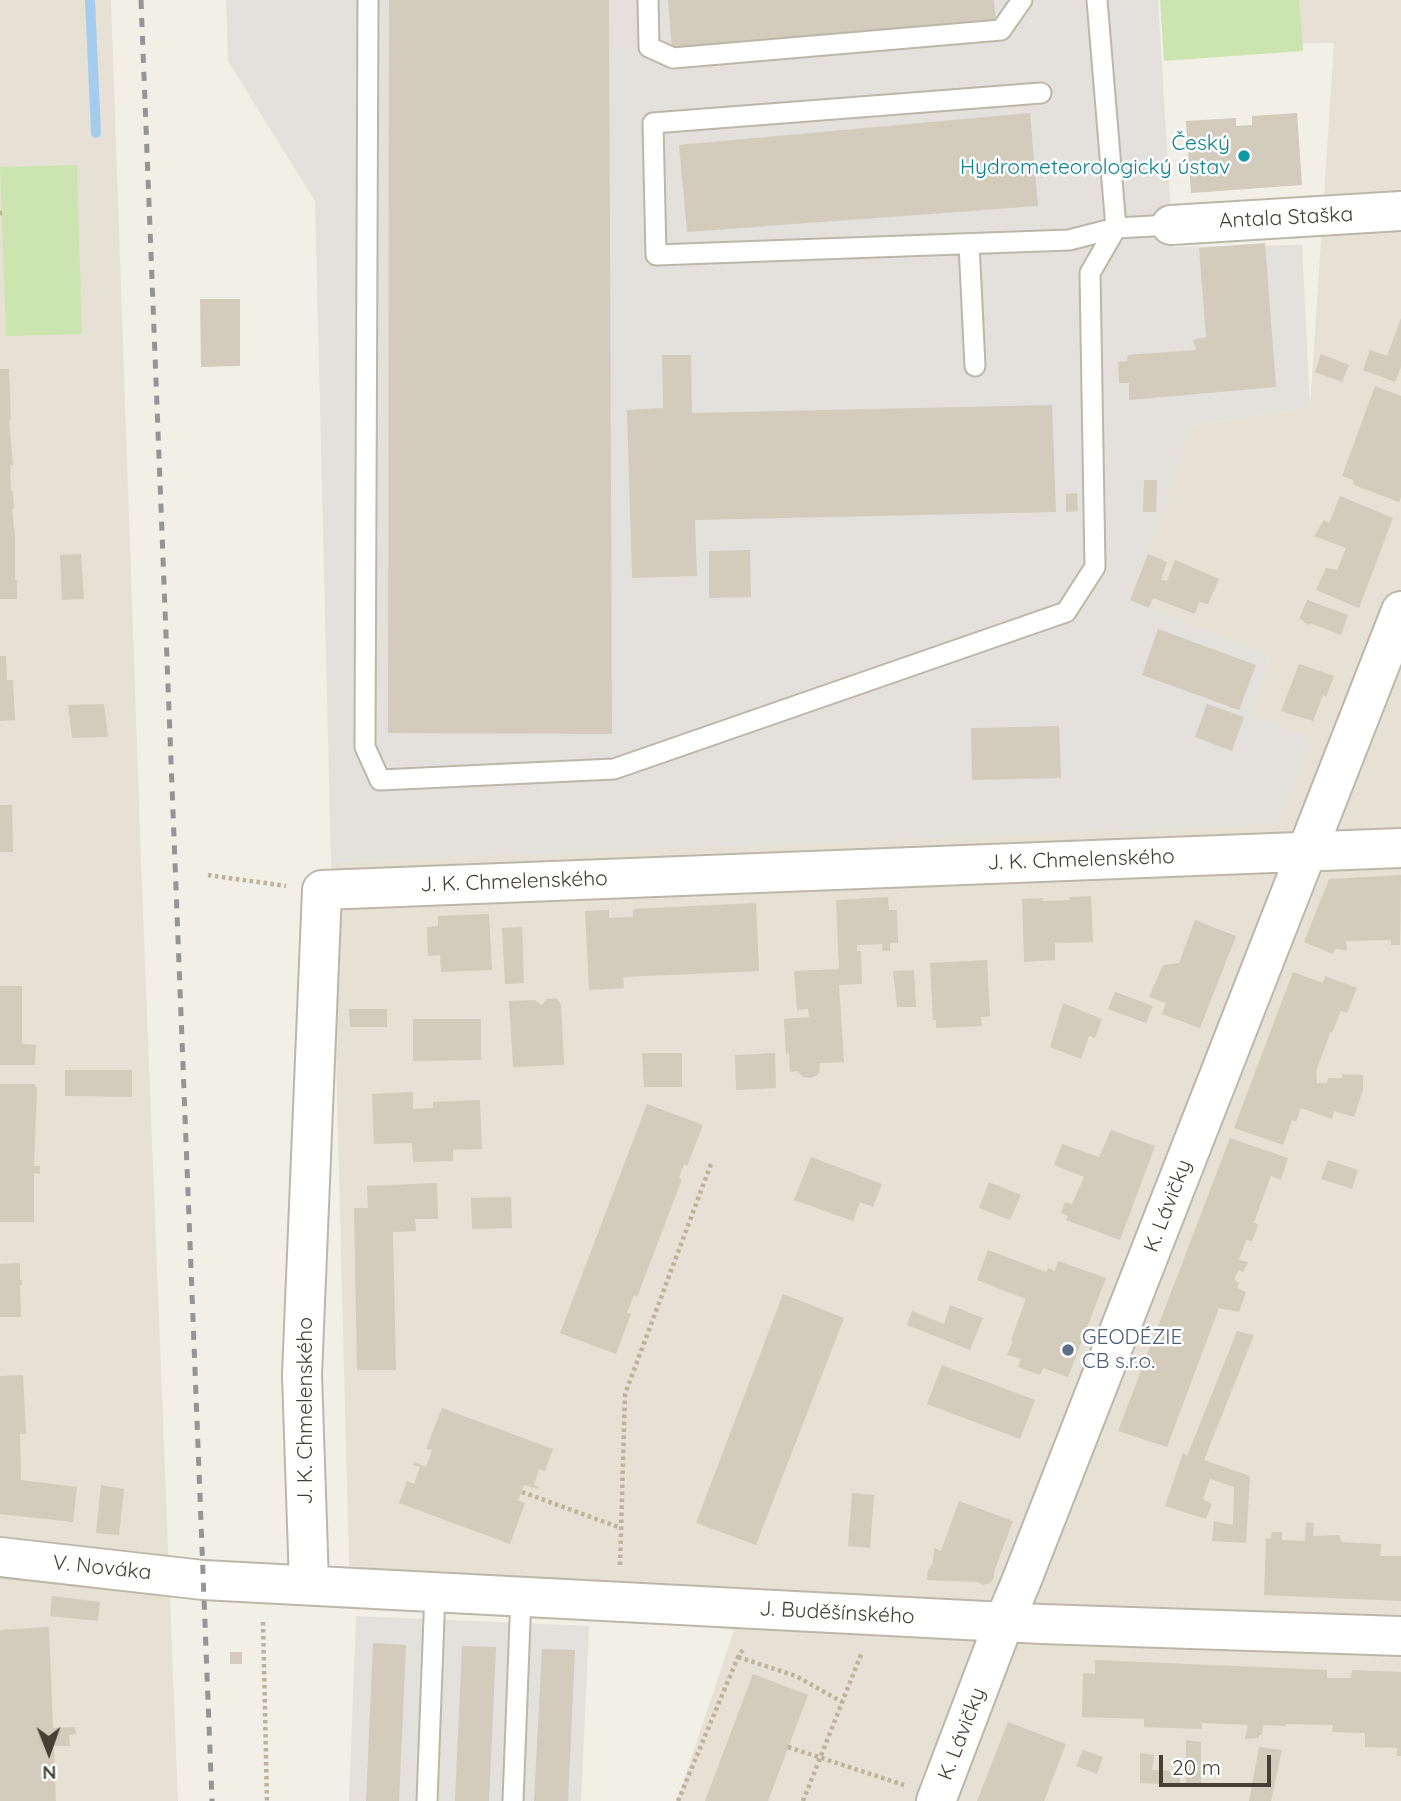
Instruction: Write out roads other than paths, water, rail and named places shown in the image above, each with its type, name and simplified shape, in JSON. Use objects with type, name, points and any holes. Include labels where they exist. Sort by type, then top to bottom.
[{"type":"street","name":"Antala Staška","points":[[1171,225],[1401,211]]},
{"type":"street","name":"K. Lávičky","points":[[937,1799],[1401,611]]},
{"type":"street","name":"J. K. Chmelenského","points":[[281,1583],[302,1375],[322,890],[1401,848]]},
{"type":"street","name":"V. Nováka","points":[[0,1557],[203,1580],[281,1583]]},
{"type":"street","name":"J. Buděšínského","points":[[281,1583],[1004,1622],[1401,1636]]},
{"type":"lane","points":[[368,0],[365,747],[380,780],[614,769],[1066,612],[1095,567],[1090,272],[1116,228],[1097,0]]},
{"type":"lane","points":[[648,0],[649,47],[673,58],[1001,30],[1022,0]]},
{"type":"lane","points":[[1041,93],[653,123],[656,255],[1069,240],[1116,228],[1171,225]]},
{"type":"lane","points":[[969,244],[975,366]]},
{"type":"lane","points":[[427,1801],[435,1591]]},
{"type":"lane","points":[[513,1801],[521,1595]]},
{"type":"waterway","points":[[90,0],[96,133]]},
{"type":"railway","points":[[141,0],[212,1801]]},
{"type":"place","name":"Český Hydrometeorologický ústav","points":[[1244,156]]},
{"type":"place","name":"GEODÉZIE CB s.r.o.","points":[[1068,1350]]}]
